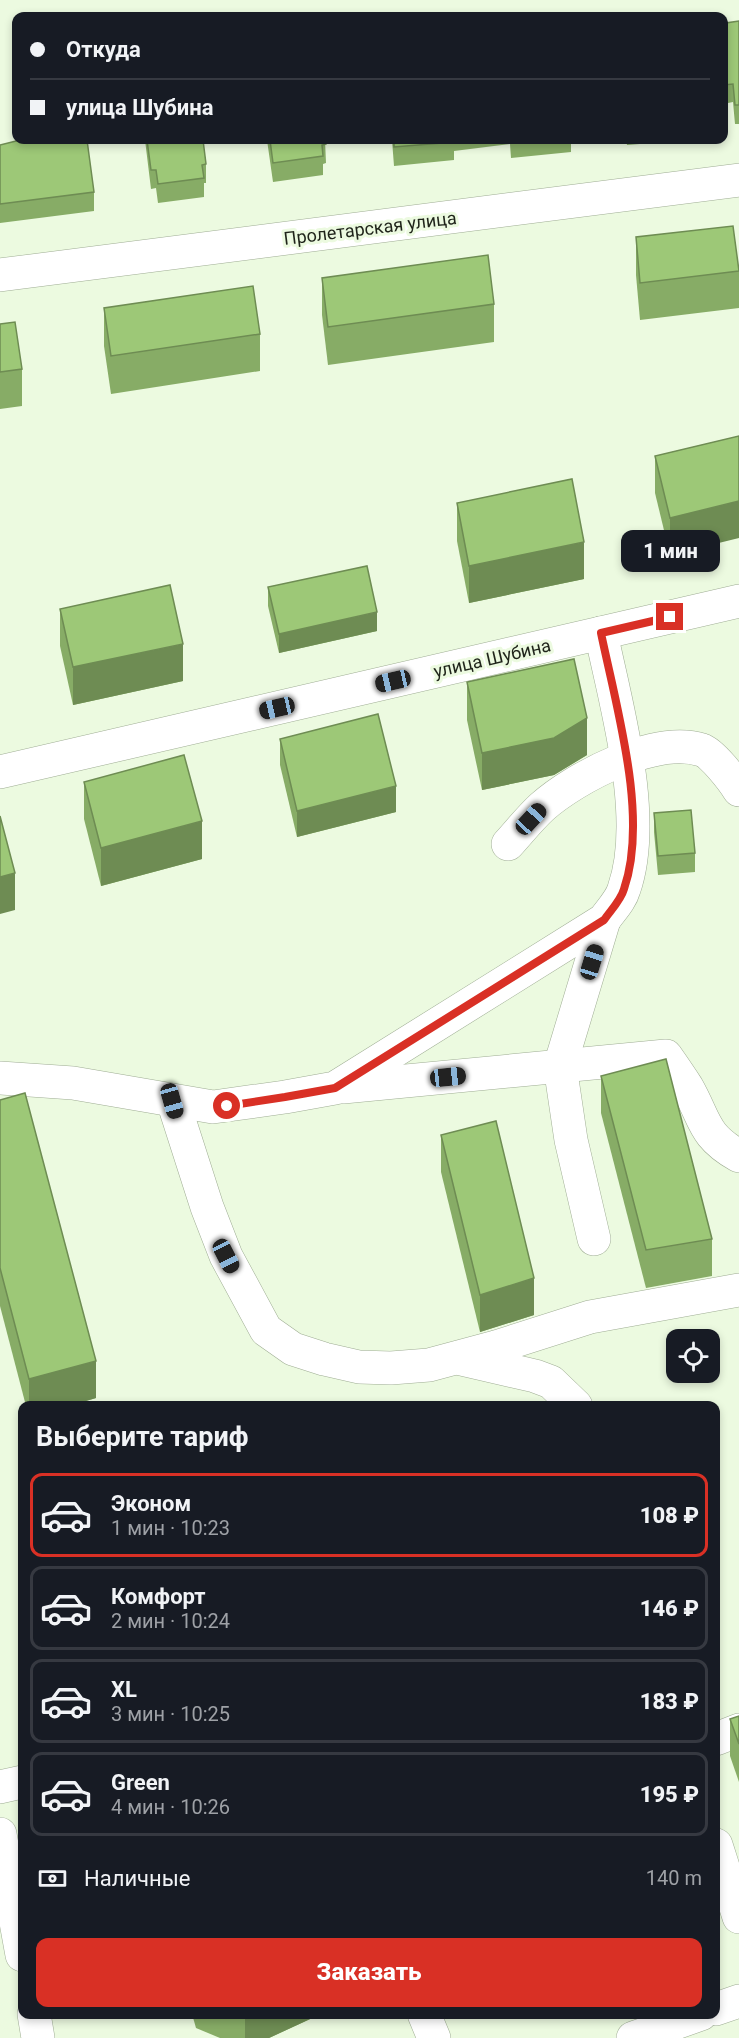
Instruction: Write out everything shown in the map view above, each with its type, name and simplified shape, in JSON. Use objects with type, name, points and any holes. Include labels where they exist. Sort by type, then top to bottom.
[{"type":"street","name":"Пролетарская улица","points":[[0,275],[739,180]]},
{"type":"street","name":"улица Шубина","points":[[0,772],[739,601]]},
{"type":"street","points":[[594,1239],[571,1140],[560,1066],[604,920],[624,890],[633,843],[632,792],[601,633]]},
{"type":"street","points":[[508,844],[542,807],[574,783],[634,754],[675,747],[704,750],[732,779],[739,790]]},
{"type":"street","points":[[335,1088],[604,920]]},
{"type":"street","points":[[0,1078],[73,1083],[213,1107],[335,1088],[666,1056],[687,1088],[705,1128],[721,1146],[739,1156]]},
{"type":"street","points":[[172,1101],[226,1256],[266,1330],[293,1348],[324,1359],[359,1367],[391,1368],[429,1365],[590,1317],[739,1290]]},
{"type":"street","points":[[456,1358],[552,1382],[571,1401]]},
{"type":"street","points":[[720,1737],[739,1730]]},
{"type":"street","points":[[0,1787],[18,1783]]},
{"type":"street","points":[[0,1834],[18,1933]]},
{"type":"street","points":[[720,1858],[739,1917]]},
{"type":"street","points":[[720,2008],[739,2001]]},
{"type":"street","points":[[35,2019],[38,2038]]},
{"type":"street","points":[[426,2019],[434,2038]]},
{"type":"street","points":[[633,2038],[687,2019]]},
{"type":"building","points":[[739,21],[739,105],[735,105],[733,84],[728,84],[728,23]]},
{"type":"building","points":[[12,142],[12,144],[88,144],[94,192],[0,204],[0,145]]},
{"type":"building","points":[[148,144],[204,144],[206,164],[202,165],[204,178],[158,184],[156,170],[151,170]]},
{"type":"building","points":[[271,144],[326,144],[322,145],[323,156],[273,163]]},
{"type":"building","points":[[394,144],[430,144],[394,147]]},
{"type":"building","points":[[733,226],[739,271],[640,283],[636,237]]},
{"type":"building","points":[[488,255],[494,304],[328,327],[322,278]]},
{"type":"building","points":[[253,286],[260,334],[111,356],[104,308]]},
{"type":"building","points":[[15,322],[22,369],[0,372],[0,324]]},
{"type":"building","points":[[739,436],[739,501],[670,518],[655,456]]},
{"type":"building","points":[[572,479],[584,542],[469,566],[457,503]]},
{"type":"building","points":[[367,566],[377,612],[279,634],[268,587]]},
{"type":"building","points":[[170,585],[183,644],[73,667],[60,609]]},
{"type":"building","points":[[574,659],[587,718],[554,738],[482,753],[467,682]]},
{"type":"building","points":[[378,714],[396,786],[297,811],[280,739]]},
{"type":"building","points":[[184,755],[202,821],[101,848],[84,782]]},
{"type":"building","points":[[691,810],[695,853],[658,856],[654,813]]},
{"type":"building","points":[[0,816],[15,873],[0,877]]},
{"type":"building","points":[[666,1059],[712,1239],[646,1250],[601,1076]]},
{"type":"building","points":[[25,1093],[96,1361],[29,1379],[0,1268],[0,1100]]},
{"type":"building","points":[[496,1121],[534,1278],[480,1295],[441,1135]]},
{"type":"building","points":[[739,1716],[739,1744],[730,1719]]},
{"type":"route","points":[[227,1106],[335,1088],[604,920],[624,890],[633,843],[632,792],[601,633],[670,617]]}]
